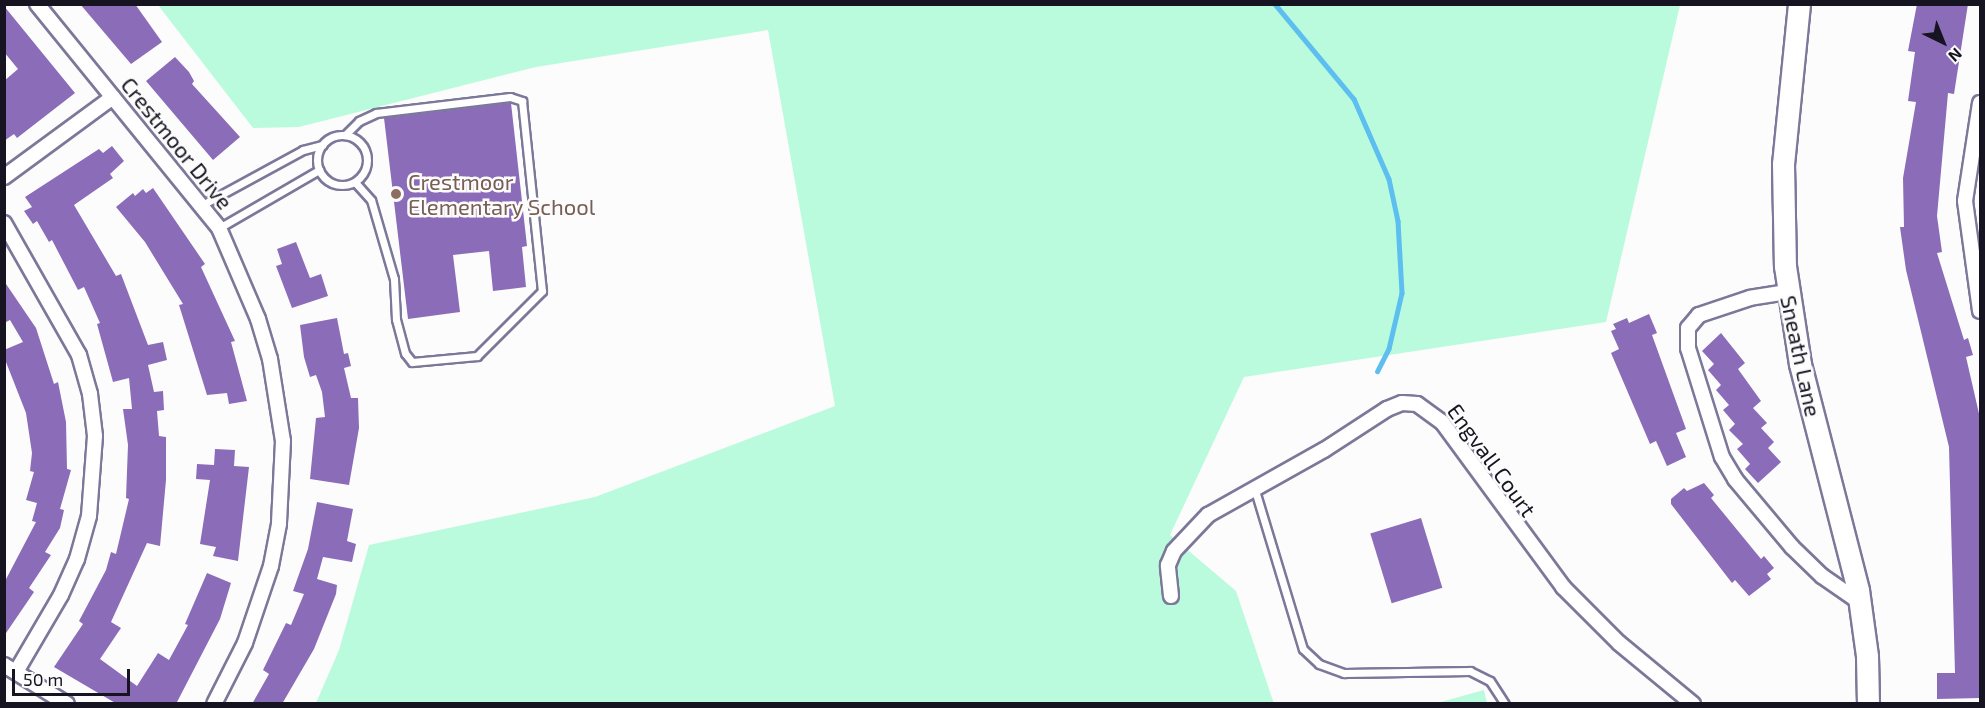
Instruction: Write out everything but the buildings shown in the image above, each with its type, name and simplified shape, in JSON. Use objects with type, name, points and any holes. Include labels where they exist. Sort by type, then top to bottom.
[{"type":"main road","name":"Sneath Lane","points":[[1799,4],[1783,164],[1787,292],[1800,364],[1861,603],[1868,704]]},
{"type":"street","name":"Crestmoor Drive","points":[[37,4],[219,228],[258,319],[278,399],[283,441],[279,524],[271,566],[245,643],[214,704]]},
{"type":"street","points":[[4,177],[113,97]]},
{"type":"street","points":[[1980,103],[1965,201],[1980,311]]},
{"type":"street","points":[[4,223],[79,355],[90,394],[95,436],[89,516],[77,559],[61,596],[10,669],[68,704]]},
{"type":"street","points":[[1787,292],[1750,298],[1699,315],[1688,328],[1688,348],[1722,457],[1735,479],[1792,547],[1822,576],[1861,603]]},
{"type":"street","name":"Engvall Court","points":[[1171,596],[1167,571],[1174,551],[1208,516],[1254,487],[1292,469],[1394,406],[1417,404],[1431,411],[1563,587],[1619,644],[1693,704]]},
{"type":"lane","points":[[345,135],[360,142],[367,155],[365,170],[355,182],[334,184],[319,170],[317,157],[322,146],[332,137],[345,135],[371,114],[519,98],[523,104],[542,291],[477,356],[412,362],[405,353],[396,319],[394,279],[371,200],[355,182]]},
{"type":"lane","points":[[202,205],[303,150],[322,146]]},
{"type":"lane","points":[[219,228],[319,170]]},
{"type":"lane","points":[[1254,487],[1303,649],[1319,664],[1344,674],[1470,671],[1490,681],[1505,704]]},
{"type":"green space","points":[[158,5],[1680,5],[1606,322],[1244,377],[1170,535],[1236,591],[1274,704],[316,703],[339,650],[369,545],[595,497],[835,406],[768,30],[536,67],[299,127],[253,128]]},
{"type":"green space","points":[[1484,690],[1487,703],[1437,703]]},
{"type":"waterway","points":[[1275,4],[1354,99],[1389,179],[1398,221],[1402,293],[1389,349],[1378,371]]},
{"type":"place","name":"Crestmoor Elementary School","points":[[396,194]]}]
